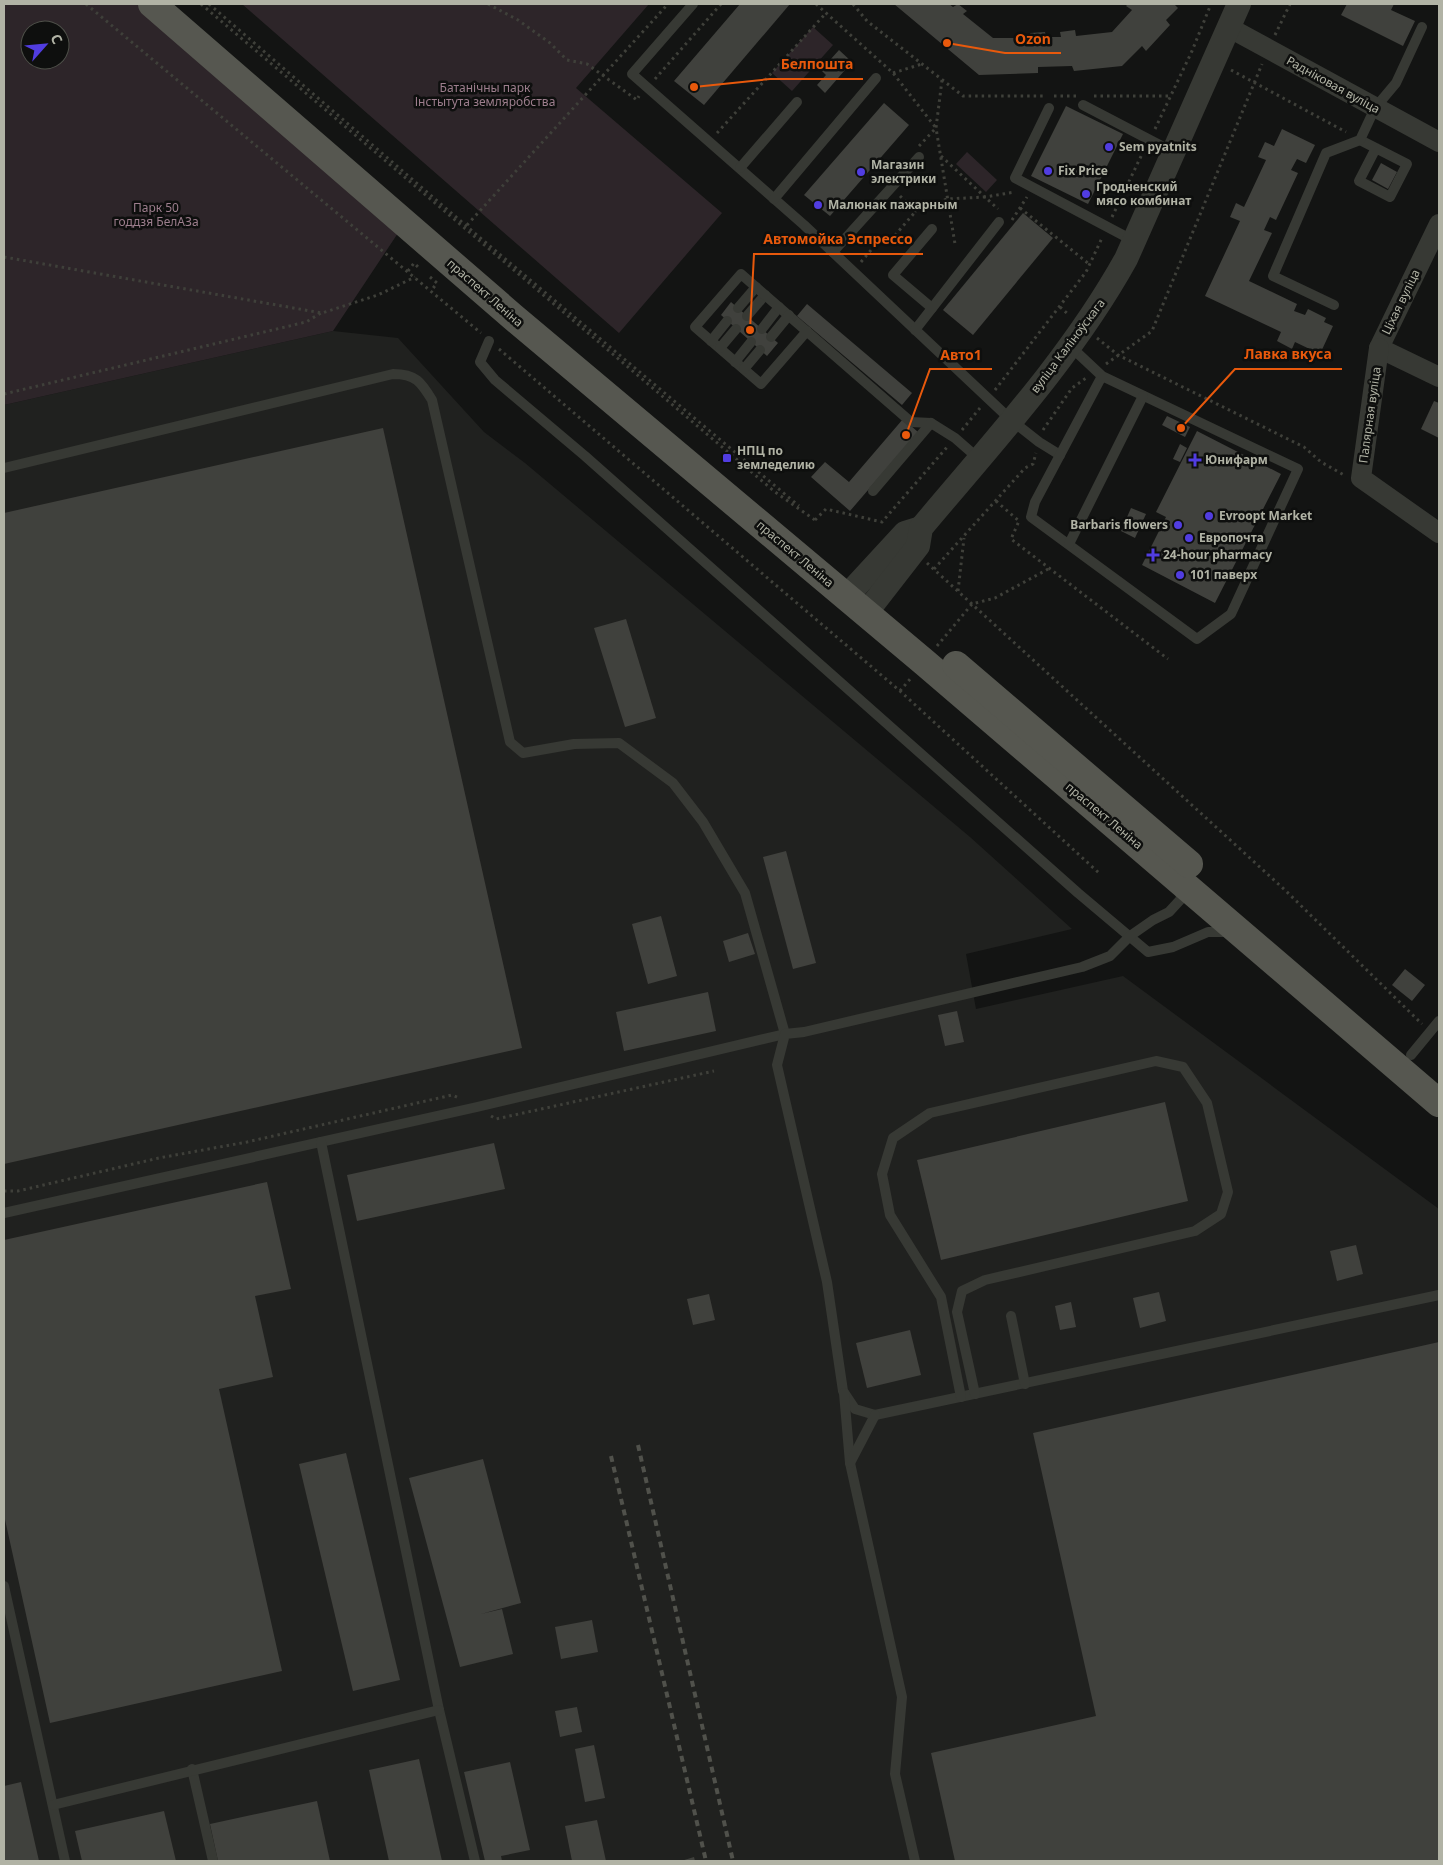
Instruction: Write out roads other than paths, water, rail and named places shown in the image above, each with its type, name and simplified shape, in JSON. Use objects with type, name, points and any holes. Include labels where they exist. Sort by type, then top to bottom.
[{"type":"main road","name":"праспект Леніна","points":[[152,4],[513,317],[862,598],[1046,740],[1439,1079]]},
{"type":"main road","name":"праспект Леніна","points":[[174,4],[862,598],[1179,880],[1439,1103]]},
{"type":"street","name":"вуліца Каліноўскага","points":[[862,598],[905,533],[921,528],[1070,346],[1104,300],[1134,241],[1173,152],[1202,56],[1234,10]]},
{"type":"street","name":"Радніковая вуліца","points":[[1234,10],[1268,49],[1439,142]]},
{"type":"street","name":"Ціхая вуліца","points":[[1439,224],[1379,348],[1439,377]]},
{"type":"street","name":"Палярная вуліца","points":[[1379,348],[1361,478],[1439,532]]},
{"type":"lane","points":[[694,4],[632,74],[740,168],[832,252],[1010,420],[1060,455]]},
{"type":"lane","points":[[1334,305],[1273,276],[1326,153],[1360,140],[1375,108],[1396,83],[1422,27]]},
{"type":"lane","points":[[774,199],[876,78]]},
{"type":"lane","points":[[740,168],[797,102]]},
{"type":"lane","points":[[1083,105],[1173,152]]},
{"type":"lane","points":[[1049,108],[1015,178],[1134,241]]},
{"type":"lane","points":[[1360,140],[1376,148],[1407,164],[1390,197],[1359,181],[1376,148]]},
{"type":"lane","points":[[832,252],[918,157]]},
{"type":"lane","points":[[915,330],[999,222]]},
{"type":"lane","points":[[932,229],[893,275],[932,308]]},
{"type":"lane","points":[[807,331],[760,384],[695,327],[741,274],[807,331],[911,422],[931,423],[955,438],[978,459]]},
{"type":"lane","points":[[738,308],[756,287]]},
{"type":"lane","points":[[747,316],[765,295]]},
{"type":"lane","points":[[762,329],[779,307]]},
{"type":"lane","points":[[771,337],[789,316]]},
{"type":"lane","points":[[711,341],[727,321]]},
{"type":"lane","points":[[720,348],[736,329]]},
{"type":"lane","points":[[490,340],[480,362],[494,380],[585,456],[1148,952],[1173,947],[1208,932],[1240,932]]},
{"type":"lane","points":[[735,362],[751,342]]},
{"type":"lane","points":[[1070,346],[1099,374],[1298,469],[1231,614],[1197,639],[1031,517],[1031,510],[1099,374]]},
{"type":"lane","points":[[744,370],[760,350]]},
{"type":"lane","points":[[4,468],[393,374],[408,374],[422,384],[432,400],[510,742],[523,753],[574,744],[619,743],[673,783],[703,822],[744,893],[785,1034],[777,1065],[827,1282],[843,1391],[850,1463],[902,1697],[895,1774],[915,1861]]},
{"type":"lane","points":[[1069,544],[1143,396]]},
{"type":"lane","points":[[874,491],[931,423]]},
{"type":"lane","points":[[4,1213],[321,1142],[785,1034],[804,1032],[1082,967],[1110,956],[1130,936],[1168,912],[1180,899],[1179,880]]},
{"type":"lane","points":[[1411,1055],[1439,1020]]},
{"type":"lane","points":[[960,1397],[941,1297],[890,1215],[882,1174],[893,1138],[930,1113],[1156,1061],[1183,1067],[1207,1104],[1228,1192],[1221,1214],[1196,1231],[985,1280],[962,1291],[957,1312],[976,1394]]},
{"type":"lane","points":[[321,1142],[439,1710],[475,1861]]},
{"type":"lane","points":[[843,1391],[855,1409],[875,1415],[1439,1296]]},
{"type":"lane","points":[[1011,1316],[1025,1384]]},
{"type":"lane","points":[[850,1463],[875,1415]]},
{"type":"lane","points":[[4,1586],[65,1861]]},
{"type":"lane","points":[[53,1805],[192,1769],[439,1710]]},
{"type":"lane","points":[[192,1769],[212,1861]]},
{"type":"railway","points":[[638,1445],[733,1861]]},
{"type":"railway","points":[[611,1456],[706,1861]]},
{"type":"place","name":"Ozon","points":[[947,43]]},
{"type":"place","name":"Белпошта","points":[[694,87]]},
{"type":"place","name":"Sem pyatnits","points":[[1109,147]]},
{"type":"place","name":"Fix Price","points":[[1048,171]]},
{"type":"place","name":"Магазин электрики","points":[[861,172]]},
{"type":"place","name":"Гродненский мясо комбинат","points":[[1086,194]]},
{"type":"place","name":"Малюнак пажарным","points":[[818,205]]},
{"type":"place","name":"Автомойка Эспрессо","points":[[750,330]]},
{"type":"place","name":"Лавка вкуса","points":[[1181,428]]},
{"type":"place","name":"Авто1","points":[[906,435]]},
{"type":"place","name":"НПЦ по земледелию","points":[[727,458]]},
{"type":"place","name":"Юнифарм","points":[[1195,460]]},
{"type":"place","name":"Evroopt Market","points":[[1209,516]]},
{"type":"place","name":"Barbaris flowers","points":[[1178,525]]},
{"type":"place","name":"Европочта","points":[[1189,538]]},
{"type":"place","name":"24-hour pharmacy","points":[[1153,555]]},
{"type":"place","name":"101 паверх","points":[[1180,575]]},
{"type":"park label","name":"Батанічны парк Інстытута земляробства","points":[[485,95]]},
{"type":"park label","name":"Парк 50 годдзя БелАЗа","points":[[156,215]]}]
